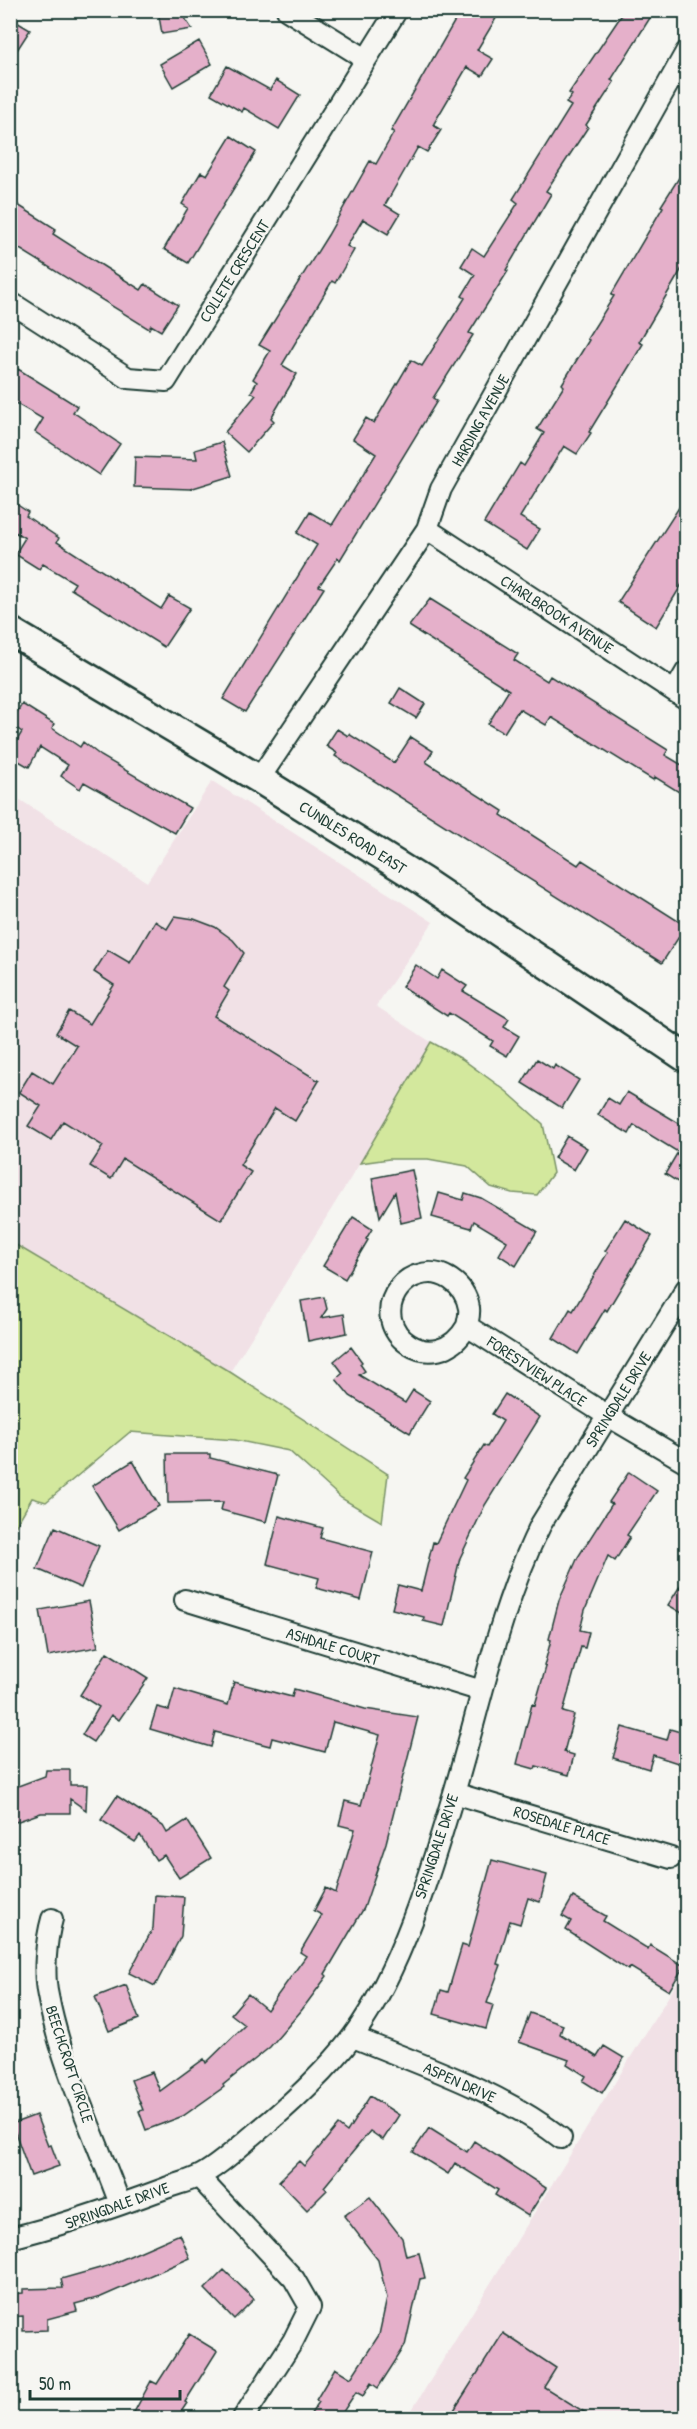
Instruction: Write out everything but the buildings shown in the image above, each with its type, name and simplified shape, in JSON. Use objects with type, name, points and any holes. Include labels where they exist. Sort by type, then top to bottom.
[{"type":"main road","name":"CUNDLES ROAD EAST","points":[[10,631],[259,779],[423,881],[687,1058]]},
{"type":"street","points":[[288,10],[366,59]]},
{"type":"street","name":"COLLETE CRESCENT","points":[[10,302],[128,378],[166,381],[397,10]]},
{"type":"street","name":"HARDING AVENUE","points":[[259,779],[427,529],[441,489],[669,79],[687,52]]},
{"type":"street","name":"CHARLBROOK AVENUE","points":[[427,529],[681,695]]},
{"type":"street","points":[[681,695],[687,672]]},
{"type":"street","points":[[427,1273],[444,1275],[455,1282],[465,1294],[469,1310],[467,1326],[451,1346],[440,1350],[421,1350],[408,1345],[399,1337],[393,1326],[391,1315],[394,1295],[404,1282],[416,1275],[427,1273]]},
{"type":"street","name":"SPRINGDALE DRIVE","points":[[10,2238],[60,2226],[199,2177],[271,2120],[353,2037],[375,2001],[413,1918],[454,1793],[482,1691],[518,1575],[530,1546],[541,1524],[687,1289]]},
{"type":"street","name":"FORESTVIEW PLACE","points":[[467,1326],[608,1416],[687,1462]]},
{"type":"street","name":"ASHDALE COURT","points":[[185,1600],[482,1691]]},
{"type":"street","name":"ROSEDALE PLACE","points":[[454,1793],[671,1858]]},
{"type":"street","name":"BEECHCROFT CIRCLE","points":[[52,1919],[47,1937],[47,1995],[66,2062],[120,2204]]},
{"type":"street","name":"ASPEN DRIVE","points":[[353,2037],[503,2101],[544,2124],[561,2138]]},
{"type":"street","points":[[199,2177],[294,2279],[310,2307],[293,2341],[243,2418]]},
{"type":"shaded area","points":[[212,781],[433,922],[376,1006],[431,1042],[360,1163],[230,1372],[11,1242],[11,794],[147,882]]},
{"type":"shaded area","points":[[686,1968],[686,2418],[407,2418]]},
{"type":"green space","points":[[431,1042],[462,1059],[506,1091],[543,1124],[553,1173],[537,1195],[512,1193],[491,1187],[467,1166],[428,1159],[389,1159],[360,1163]]},
{"type":"green space","points":[[11,1242],[230,1372],[388,1474],[382,1522],[341,1498],[289,1451],[235,1440],[130,1432],[46,1502],[32,1498],[11,1534]]}]
